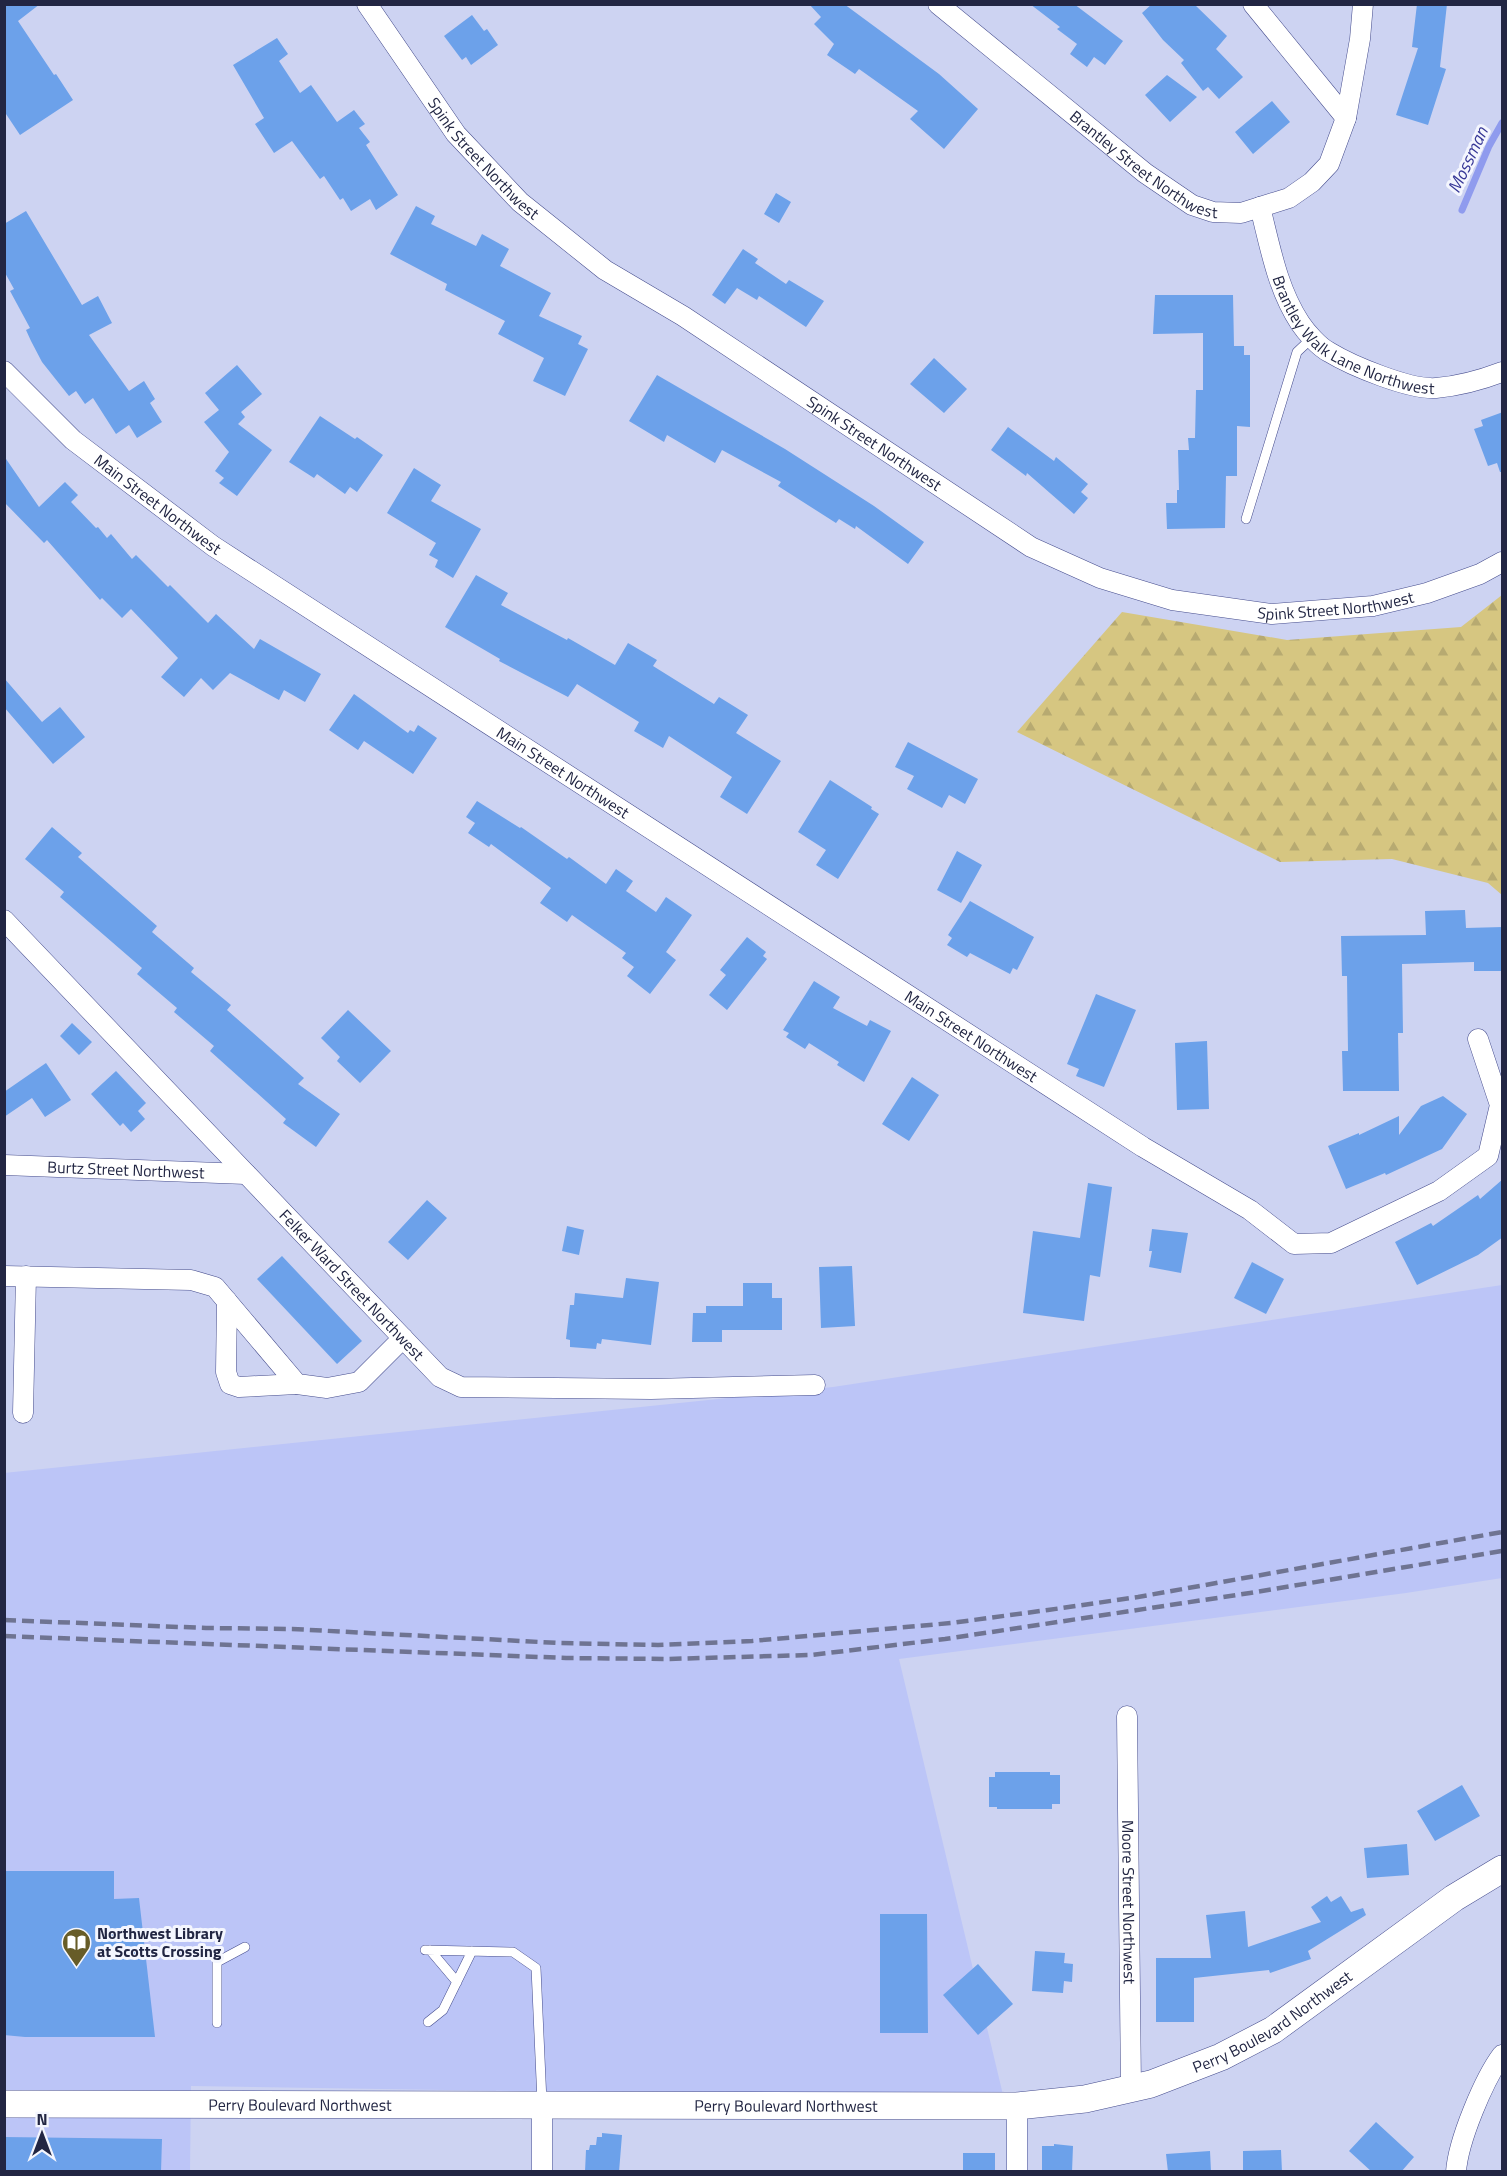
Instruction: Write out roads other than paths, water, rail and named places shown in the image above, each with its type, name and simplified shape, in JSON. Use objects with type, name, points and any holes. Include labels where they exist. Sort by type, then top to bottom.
[{"type":"street","name":"Spink Street Northwest","points":[[367,4],[456,134],[520,202],[605,270],[683,316],[1031,547],[1100,578],[1172,600],[1272,614],[1373,606],[1427,592],[1479,574],[1503,562]]},
{"type":"street","name":"Brantley Street Northwest","points":[[938,4],[1145,173],[1192,205],[1214,212],[1241,213],[1289,198],[1312,182],[1329,164],[1346,118],[1360,39],[1363,4]]},
{"type":"street","points":[[1253,4],[1346,118]]},
{"type":"street","name":"Brantley Walk Lane Northwest","points":[[1260,207],[1277,276],[1300,324],[1327,351],[1404,383],[1434,388],[1477,381],[1503,372]]},
{"type":"street","name":"Main Street Northwest","points":[[4,371],[73,440],[213,546],[1143,1147],[1250,1210],[1294,1244],[1331,1243],[1439,1191],[1488,1156],[1500,1105],[1478,1039]]},
{"type":"street","name":"Felker Ward Street Northwest","points":[[4,920],[440,1377],[461,1387],[651,1389],[815,1385]]},
{"type":"street","name":"Burtz Street Northwest","points":[[4,1165],[246,1174]]},
{"type":"street","points":[[4,1276],[191,1280],[215,1287],[297,1384]]},
{"type":"street","points":[[23,1413],[26,1276]]},
{"type":"street","points":[[227,1301],[226,1372],[230,1384],[239,1387],[297,1384],[327,1388],[358,1382],[403,1338]]},
{"type":"street","name":"Moore Street Northwest","points":[[1127,1716],[1131,2089]]},
{"type":"street","name":"Perry Boulevard Northwest","points":[[4,2104],[1017,2106],[1085,2099],[1150,2084],[1221,2057],[1273,2030],[1454,1898],[1503,1869]]},
{"type":"street","points":[[1456,2172],[1472,2115],[1491,2070],[1503,2055]]},
{"type":"street","points":[[542,2104],[542,2172]]},
{"type":"street","points":[[1017,2106],[1017,2172]]},
{"type":"lane","points":[[1246,519],[1297,352],[1313,337]]},
{"type":"lane","points":[[217,2023],[217,1962],[245,1947]]},
{"type":"lane","points":[[457,1982],[428,1950],[513,1952],[536,1968],[542,2104]]},
{"type":"lane","points":[[428,2022],[443,2010],[472,1951]]},
{"type":"waterway","name":"Mossman","points":[[1462,210],[1489,146],[1502,123]]},
{"type":"railway","points":[[4,1620],[292,1629],[559,1643],[658,1645],[752,1641],[951,1623],[1138,1597],[1502,1532]]},
{"type":"railway","points":[[4,1636],[566,1658],[668,1659],[811,1655],[945,1639],[1250,1593],[1502,1551]]},
{"type":"place","name":"Northwest Library at Scotts Crossing","points":[[76,1968]]}]
